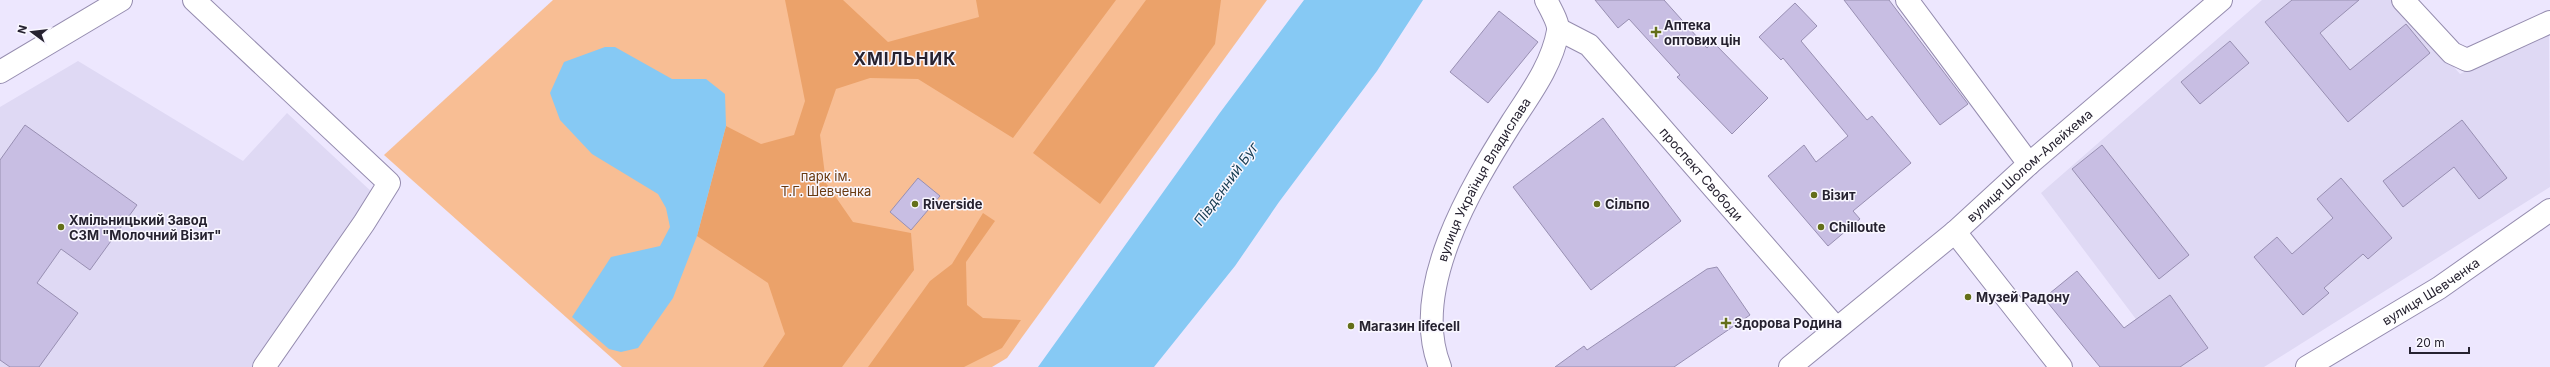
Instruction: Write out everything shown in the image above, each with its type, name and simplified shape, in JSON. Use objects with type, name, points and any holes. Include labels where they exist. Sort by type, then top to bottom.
[{"type":"street","points":[[0,72],[121,0]]},
{"type":"street","points":[[194,0],[389,182],[364,223],[264,367]]},
{"type":"street","points":[[1546,0],[1558,29]]},
{"type":"street","points":[[1907,0],[2029,164]]},
{"type":"street","name":"вулиця Шолом-Алейхема","points":[[1790,367],[1955,232],[2029,164],[2221,0]]},
{"type":"street","points":[[2403,0],[2452,53],[2468,60],[2550,22]]},
{"type":"street","name":"проспект Свободи","points":[[1558,29],[1588,45],[1836,328]]},
{"type":"street","name":"вулиця Українця Владислава","points":[[1438,366],[1430,326],[1439,271],[1459,214],[1494,150],[1548,64],[1558,29]]},
{"type":"street","name":"вулиця Шевченка","points":[[2307,367],[2439,288],[2550,210]]},
{"type":"street","points":[[1955,232],[2061,367]]},
{"type":"shaded area","points":[[2262,0],[2394,0],[2460,74],[2549,31],[2550,187],[2264,367],[2172,367],[2041,193]]},
{"type":"shaded area","points":[[78,61],[243,161],[287,113],[374,194],[253,367],[0,367],[0,107]]},
{"type":"green space","name":"парк ім. Т.Г. Шевченка","points":[[553,0],[1267,0],[1007,358],[992,367],[622,367],[384,155]]},
{"type":"green space","points":[[785,0],[843,0],[888,42],[979,17],[976,0],[1116,0],[1013,138],[918,79],[870,78],[836,89],[820,135],[826,183],[853,222],[911,233],[914,270],[842,367],[763,367],[785,334],[768,283],[697,236],[726,126],[761,144],[794,135],[805,101]]},
{"type":"green space","points":[[1146,0],[1221,0],[1215,44],[1100,204],[1033,153]]},
{"type":"green space","points":[[983,213],[995,221],[966,262],[967,305],[983,318],[1021,320],[1002,348],[964,367],[868,367],[930,281],[952,264]]},
{"type":"water","name":"Південний Буг","points":[[1304,0],[1423,0],[1377,71],[1279,202],[1235,266],[1154,367],[1038,367],[1219,114]]},
{"type":"water","points":[[605,47],[615,47],[672,79],[706,79],[725,94],[726,126],[697,236],[673,298],[638,348],[621,352],[609,349],[572,317],[611,257],[660,246],[670,227],[666,208],[658,194],[592,154],[560,120],[550,93],[564,62]]},
{"type":"building","points":[[1595,0],[1664,0],[1707,48],[1713,42],[1768,98],[1732,134],[1677,77],[1680,75],[1629,19],[1618,28]]},
{"type":"building","points":[[1844,0],[1889,0],[1968,104],[1940,125]]},
{"type":"building","points":[[2292,0],[2359,0],[2320,33],[2350,70],[2406,24],[2430,53],[2348,122],[2265,22]]},
{"type":"building","points":[[1795,3],[1817,26],[1801,41],[1867,120],[1872,116],[1911,163],[1853,211],[1860,219],[1828,246],[1768,176],[1804,145],[1816,162],[1848,136],[1783,58],[1781,60],[1759,37]]},
{"type":"building","points":[[1499,11],[1538,42],[1488,103],[1450,72]]},
{"type":"building","points":[[2230,41],[2249,63],[2200,104],[2181,82]]},
{"type":"building","name":"Сільпо","points":[[1603,118],[1681,221],[1591,290],[1513,187]]},
{"type":"building","points":[[2462,120],[2507,178],[2479,199],[2454,167],[2403,207],[2383,181]]},
{"type":"building","name":"Хмільницький Завод СЗМ \"Молочний Візит\"","points":[[25,125],[137,205],[90,270],[61,249],[37,283],[78,313],[39,367],[10,367],[0,360],[0,160]]},
{"type":"building","points":[[2102,145],[2189,255],[2159,279],[2072,169]]},
{"type":"building","name":"Riverside","points":[[918,178],[940,196],[911,230],[890,212]]},
{"type":"building","points":[[2341,178],[2392,238],[2368,259],[2363,254],[2324,288],[2329,293],[2303,315],[2254,257],[2277,237],[2292,254],[2333,218],[2317,199]]},
{"type":"building","points":[[1717,267],[1750,315],[1674,367],[1555,367],[1584,346],[1587,350],[1707,269]]},
{"type":"building","points":[[2077,271],[2124,328],[2170,295],[2208,348],[2180,367],[2100,367],[2044,298]]},
{"type":"place","name":"Аптека оптових цін","points":[[1656,32]]},
{"type":"place","name":"Візит","points":[[1814,195]]},
{"type":"place","name":"Riverside","points":[[915,204]]},
{"type":"place","name":"Сільпо","points":[[1597,204]]},
{"type":"place","name":"Хмільницький Завод СЗМ \"Молочний Візит\"","points":[[61,227]]},
{"type":"place","name":"Chilloute","points":[[1821,227]]},
{"type":"place","name":"Музей Радону","points":[[1968,297]]},
{"type":"place","name":"Здорова Родина","points":[[1726,323]]},
{"type":"place","name":"Магазин lifecell","points":[[1351,326]]},
{"type":"district","name":"ХМІЛЬНИК","points":[[905,59]]}]
